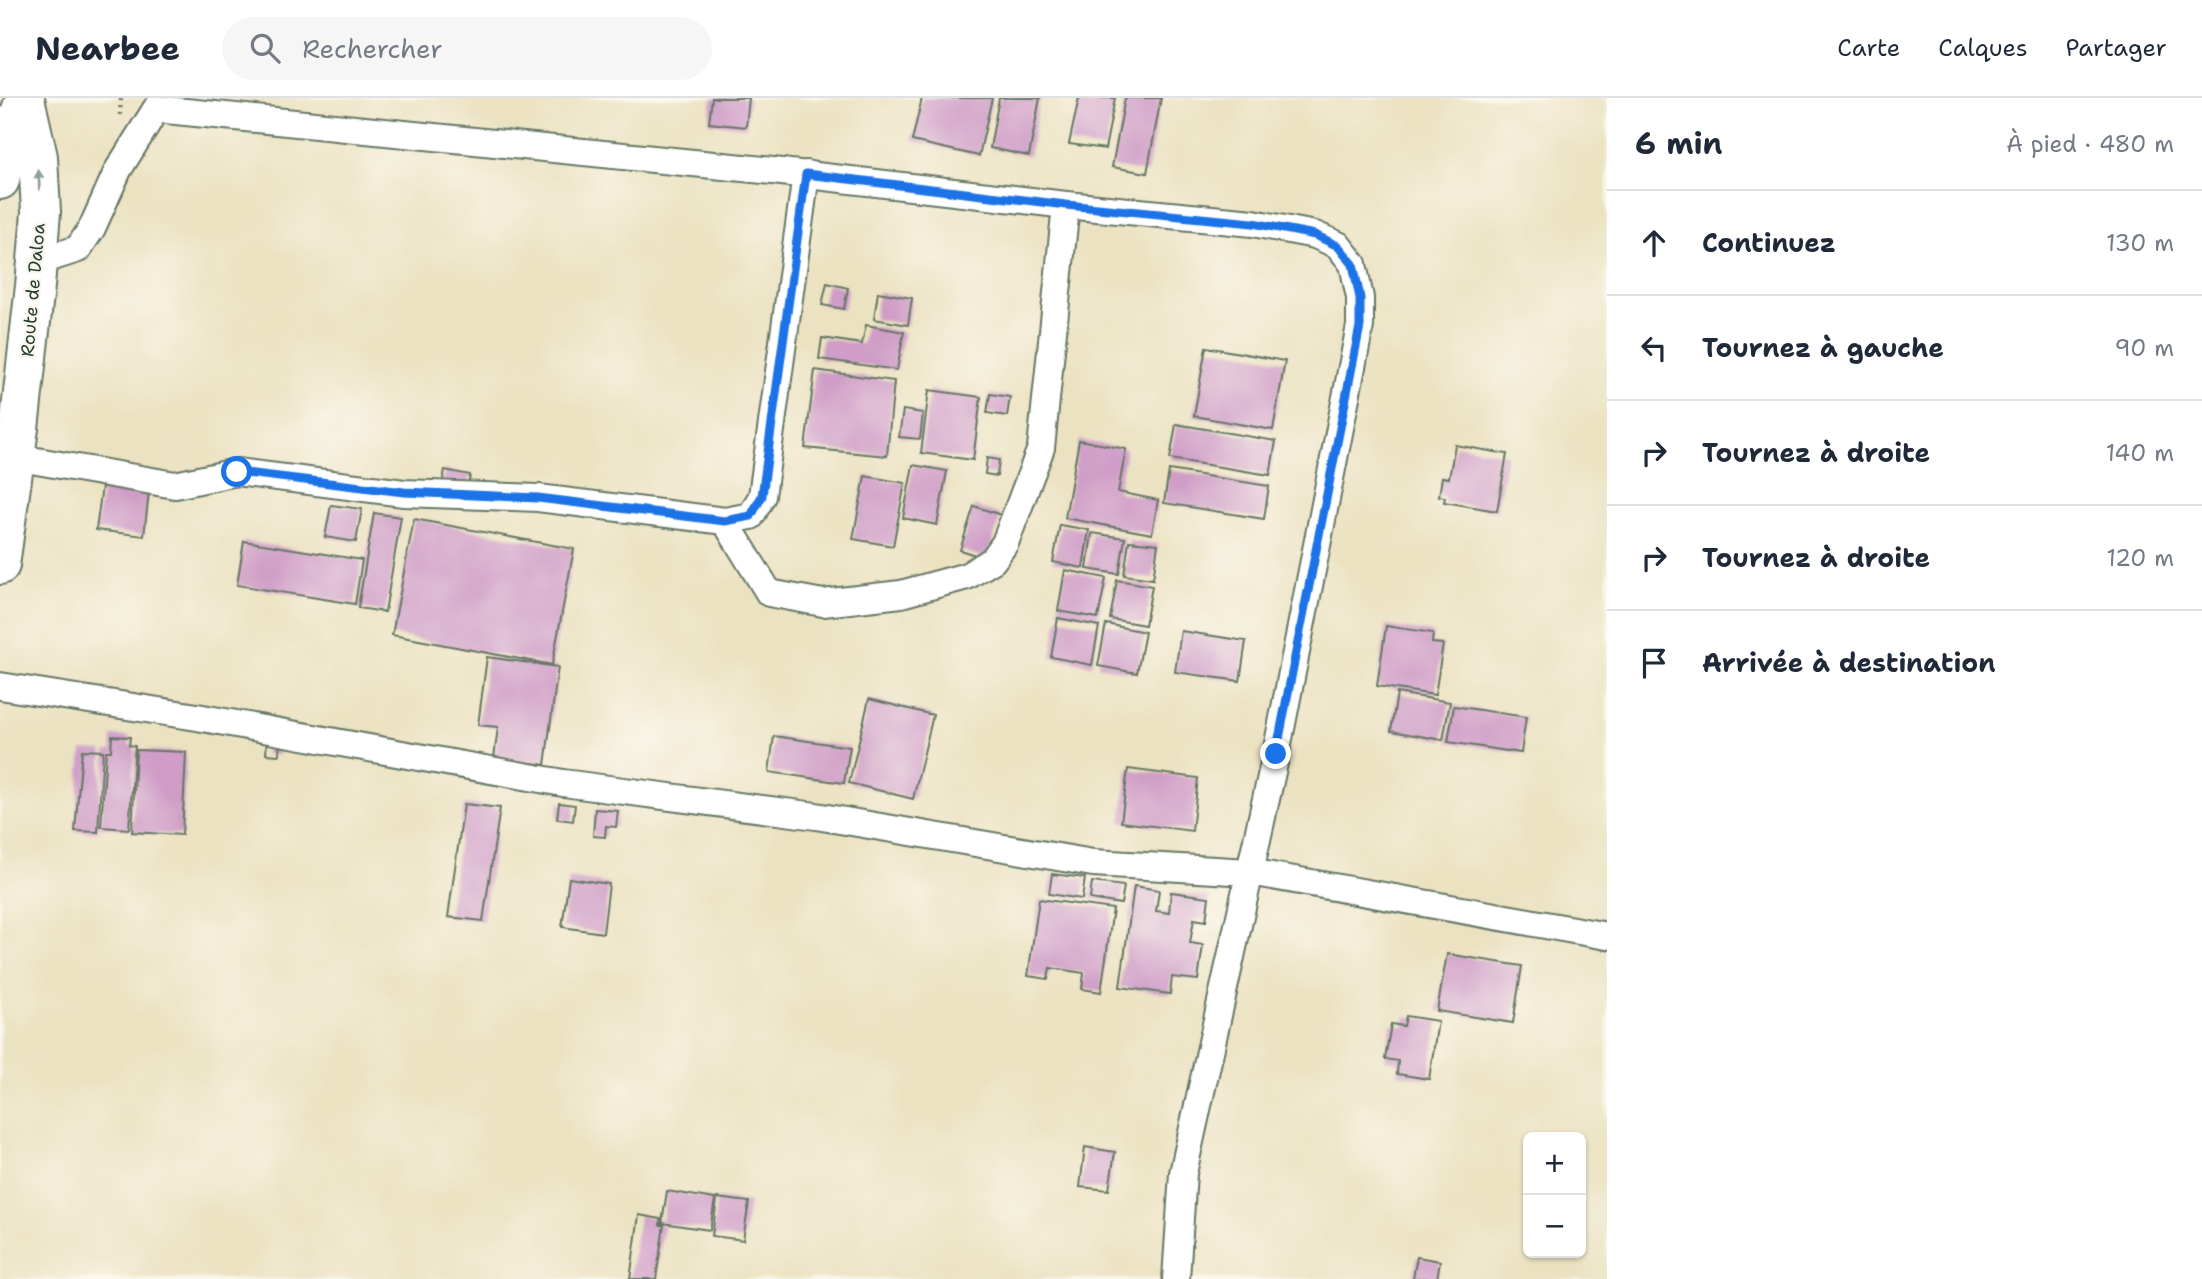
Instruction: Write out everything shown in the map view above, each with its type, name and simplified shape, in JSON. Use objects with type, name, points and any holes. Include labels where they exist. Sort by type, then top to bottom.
[{"type":"highway","points":[[0,180],[4,159],[25,99]]},
{"type":"highway","name":"Route de Daloa","points":[[0,565],[21,415],[41,212],[38,157],[25,99]]},
{"type":"street","points":[[37,262],[78,248],[92,228],[118,170],[156,109],[806,174],[1066,205],[1253,223],[1315,235],[1338,246],[1353,264],[1360,298],[1360,326],[1276,754],[1184,1173],[1176,1279]]},
{"type":"street","points":[[13,457],[176,485],[237,472],[404,492],[538,498],[725,521],[751,516],[762,496],[806,174]]},
{"type":"street","points":[[725,521],[768,593],[823,603],[901,594],[967,576],[993,560],[1005,543],[1041,448],[1066,205]]},
{"type":"street","points":[[0,686],[197,717],[563,783],[816,816],[1093,863],[1250,872],[1607,936]]},
{"type":"building","points":[[712,98],[749,98],[746,127],[709,123]]},
{"type":"building","points":[[922,98],[992,98],[979,156],[912,141]]},
{"type":"building","points":[[999,98],[1040,98],[1029,156],[990,148]]},
{"type":"building","points":[[1079,98],[1115,98],[1105,149],[1069,144]]},
{"type":"building","points":[[1125,98],[1161,98],[1147,173],[1112,167]]},
{"type":"building","points":[[827,283],[848,288],[844,309],[822,305]]},
{"type":"building","points":[[878,292],[912,298],[908,325],[874,319]]},
{"type":"building","points":[[866,325],[904,332],[897,370],[819,359],[822,338],[862,344]]},
{"type":"building","points":[[1206,347],[1285,361],[1273,430],[1194,416]]},
{"type":"building","points":[[815,370],[894,381],[887,456],[805,448]]},
{"type":"building","points":[[929,390],[981,397],[973,460],[921,453]]},
{"type":"building","points":[[990,394],[1010,397],[1007,416],[987,413]]},
{"type":"building","points":[[903,410],[923,413],[920,439],[899,437]]},
{"type":"building","points":[[1176,424],[1276,441],[1270,475],[1170,459]]},
{"type":"building","points":[[1079,440],[1126,449],[1118,492],[1158,500],[1152,534],[1065,518]]},
{"type":"building","points":[[1455,445],[1507,454],[1497,511],[1444,502],[1445,497],[1439,496],[1442,477],[1449,478]]},
{"type":"building","points":[[987,458],[999,460],[997,476],[985,474]]},
{"type":"building","points":[[913,465],[947,471],[937,525],[903,518]]},
{"type":"building","points":[[445,470],[470,475],[467,494],[441,489]]},
{"type":"building","points":[[1169,470],[1269,486],[1264,519],[1164,503]]},
{"type":"building","points":[[865,476],[905,483],[893,546],[853,539]]},
{"type":"building","points":[[102,486],[149,491],[144,536],[96,530]]},
{"type":"building","points":[[331,505],[362,509],[356,542],[325,537]]},
{"type":"building","points":[[974,506],[1001,515],[987,559],[960,550]]},
{"type":"building","points":[[374,513],[401,517],[385,612],[358,608]]},
{"type":"building","points":[[414,519],[574,549],[552,665],[392,635]]},
{"type":"building","points":[[1060,525],[1089,530],[1083,568],[1053,562]]},
{"type":"building","points":[[1092,533],[1125,538],[1119,574],[1087,569]]},
{"type":"building","points":[[244,541],[362,560],[355,604],[237,585]]},
{"type":"building","points":[[1129,541],[1158,544],[1153,579],[1124,575]]},
{"type":"building","points":[[1065,570],[1106,578],[1098,618],[1058,611]]},
{"type":"building","points":[[1117,580],[1152,586],[1145,625],[1110,619]]},
{"type":"building","points":[[1058,618],[1099,626],[1092,665],[1051,657]]},
{"type":"building","points":[[1106,624],[1145,632],[1137,673],[1098,666]]},
{"type":"building","points":[[1386,626],[1433,633],[1432,643],[1443,644],[1435,695],[1377,686]]},
{"type":"building","points":[[1181,631],[1246,641],[1240,681],[1175,672]]},
{"type":"building","points":[[487,657],[558,667],[545,765],[494,758],[498,727],[478,725]]},
{"type":"building","points":[[1397,693],[1450,702],[1443,740],[1391,731]]},
{"type":"building","points":[[869,699],[933,715],[913,799],[849,783]]},
{"type":"building","points":[[1454,706],[1526,717],[1521,753],[1448,742]]},
{"type":"building","points":[[112,736],[130,737],[129,745],[135,746],[129,829],[101,827],[106,751],[111,751]]},
{"type":"building","points":[[774,736],[850,747],[844,783],[769,772]]},
{"type":"building","points":[[267,739],[280,739],[279,755],[266,754]]},
{"type":"building","points":[[82,750],[103,751],[98,832],[75,831]]},
{"type":"building","points":[[136,750],[186,752],[182,835],[132,832]]},
{"type":"building","points":[[1128,769],[1198,778],[1192,831],[1121,822]]},
{"type":"building","points":[[559,803],[575,805],[573,821],[557,819]]},
{"type":"building","points":[[464,804],[500,808],[483,921],[448,917]]},
{"type":"building","points":[[595,809],[618,811],[616,827],[606,826],[605,837],[593,836]]},
{"type":"building","points":[[1052,874],[1085,878],[1082,899],[1049,894]]},
{"type":"building","points":[[569,878],[609,884],[603,933],[562,927]]},
{"type":"building","points":[[1092,882],[1124,886],[1121,904],[1090,899]]},
{"type":"building","points":[[1134,886],[1159,890],[1156,911],[1169,913],[1171,892],[1209,897],[1206,921],[1194,919],[1190,943],[1203,945],[1198,980],[1172,977],[1170,994],[1120,987]]},
{"type":"building","points":[[1039,899],[1113,909],[1101,992],[1082,989],[1084,973],[1050,968],[1048,979],[1028,976]]},
{"type":"building","points":[[1447,954],[1522,966],[1513,1023],[1437,1011]]},
{"type":"building","points":[[1406,1016],[1438,1021],[1429,1079],[1397,1074],[1398,1061],[1385,1059],[1391,1024],[1404,1026]]},
{"type":"building","points":[[1085,1147],[1115,1152],[1109,1190],[1080,1187]]},
{"type":"building","points":[[667,1191],[715,1199],[710,1230],[662,1223]]},
{"type":"building","points":[[717,1198],[749,1202],[743,1240],[712,1236]]},
{"type":"building","points":[[639,1215],[661,1219],[660,1225],[664,1225],[656,1279],[630,1279]]},
{"type":"building","points":[[1417,1257],[1440,1261],[1437,1279],[1413,1278]]},
{"type":"route","points":[[237,472],[404,492],[538,498],[725,521],[751,516],[762,496],[806,174],[1066,205],[1253,223],[1315,235],[1338,246],[1353,264],[1360,298],[1360,326],[1276,754]]}]
